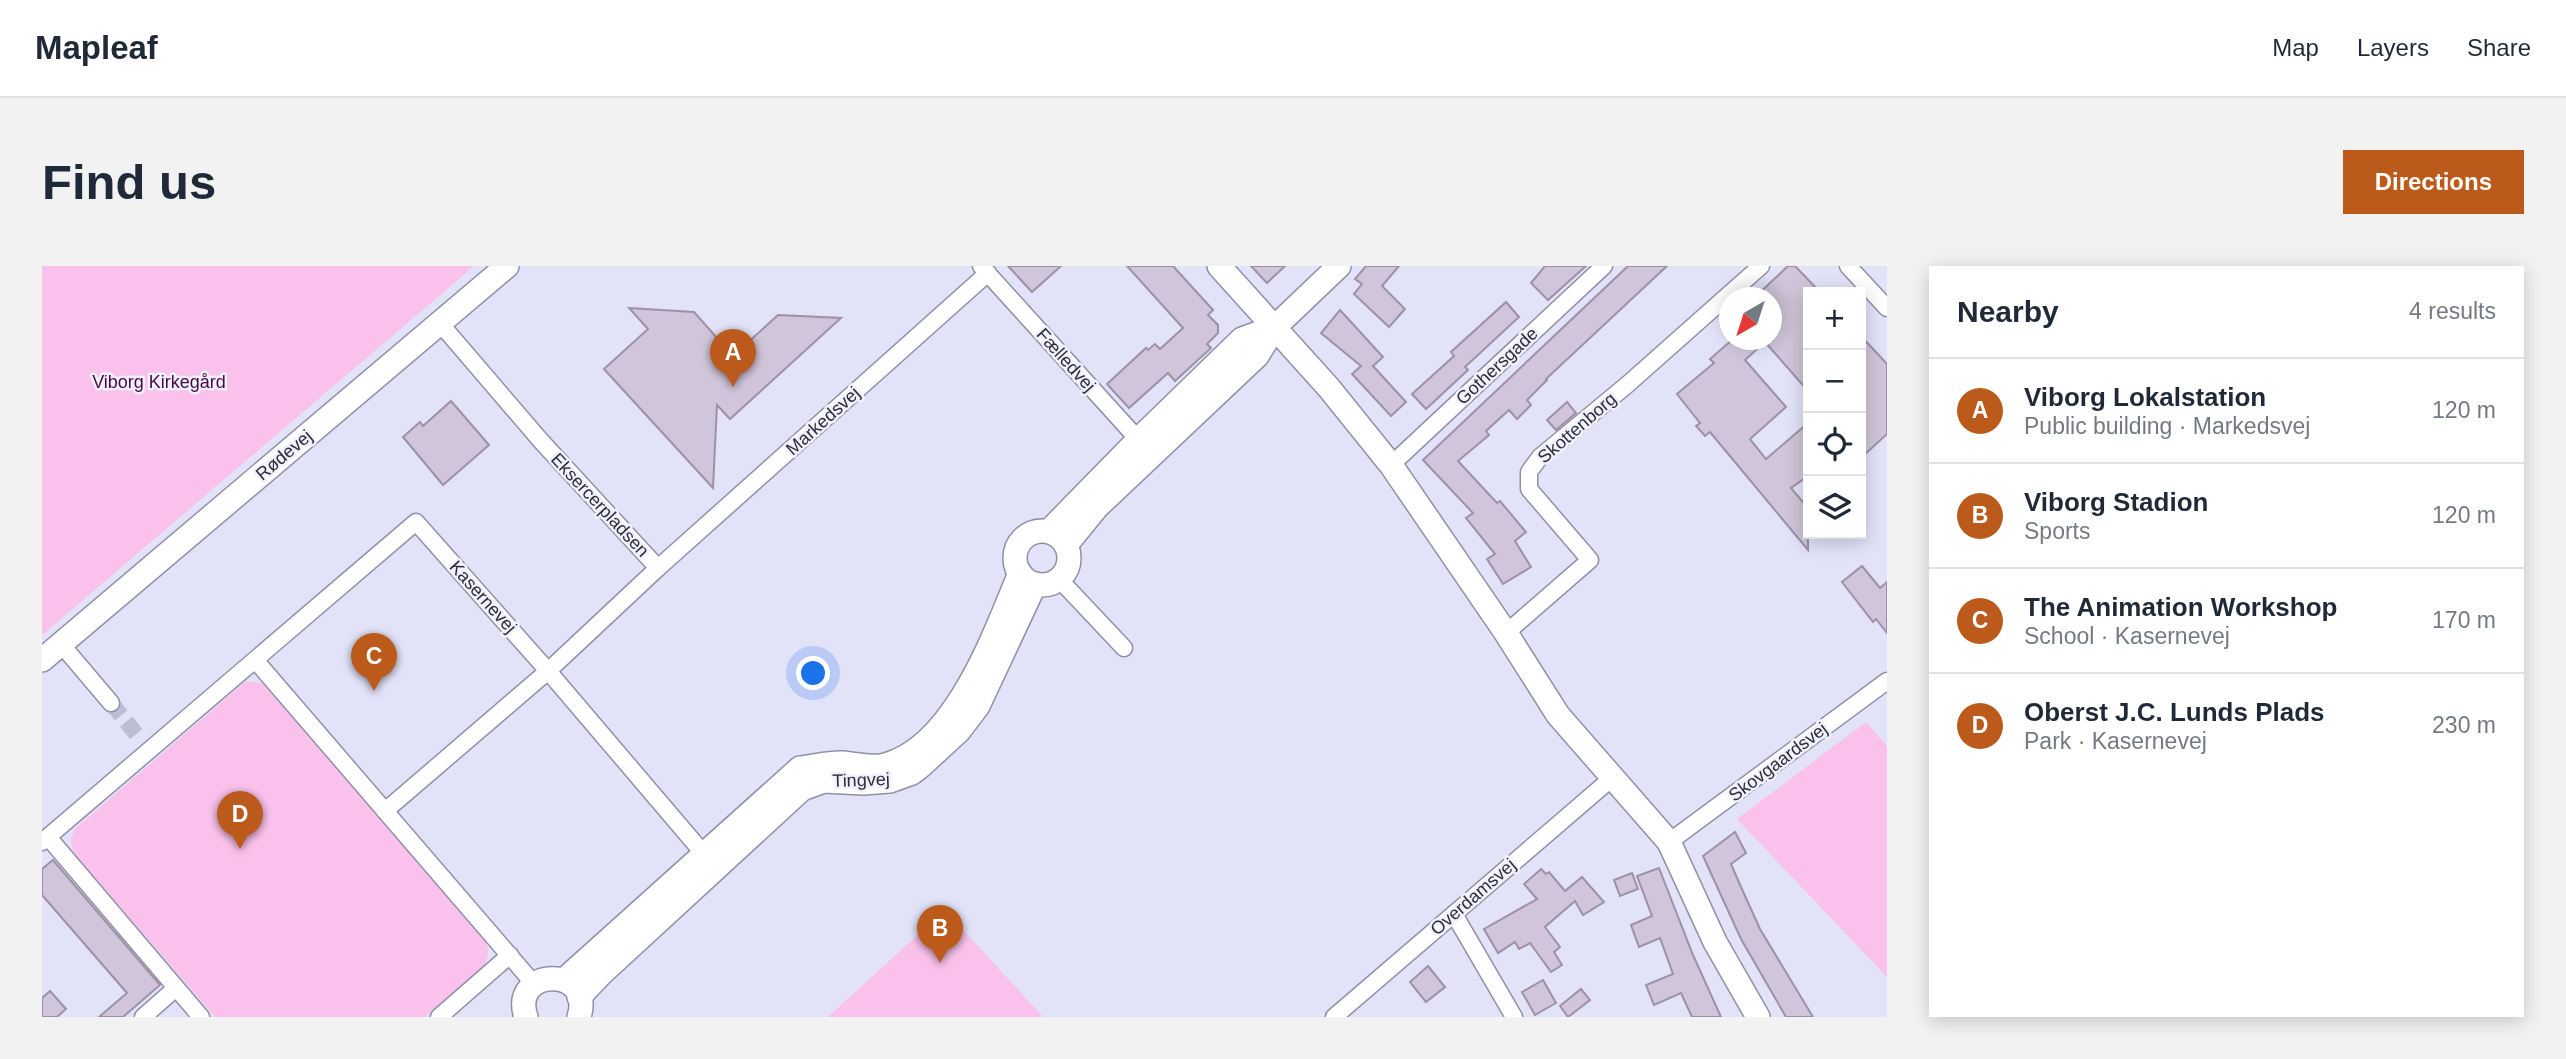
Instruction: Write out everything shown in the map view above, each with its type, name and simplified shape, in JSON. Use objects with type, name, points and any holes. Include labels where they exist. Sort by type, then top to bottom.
[{"type":"street","name":"Rødevej","points":[[42,660],[508,266]]},
{"type":"street","points":[[1219,266],[1329,388],[1391,465],[1506,633],[1558,715],[1669,842],[1715,943],[1758,1017]]},
{"type":"street","points":[[1058,538],[1069,564],[1059,579],[1052,583],[1028,578],[1015,558],[1019,544],[1029,534],[1058,538],[1097,507],[1145,447],[1242,340],[1275,327],[1339,266]]},
{"type":"street","name":"Gothersgade","points":[[1391,465],[1604,266]]},
{"type":"street","name":"Skottenborg","points":[[1506,633],[1590,560],[1530,489],[1529,472],[1540,457],[1629,384],[1761,266]]},
{"type":"street","points":[[1848,266],[1887,308]]},
{"type":"street","name":"Fælledvej","points":[[984,270],[1145,447]]},
{"type":"street","name":"Markedsvej","points":[[658,568],[984,270]]},
{"type":"street","name":"Eksercerpladsen","points":[[439,322],[541,441],[658,568],[548,671]]},
{"type":"street","name":"Kasernevej","points":[[201,1017],[45,840],[416,522],[548,671]]},
{"type":"street","name":"Tingvej","points":[[574,998],[601,974],[800,768],[841,763],[875,767],[896,761],[917,748],[947,719],[964,695],[1028,578]]},
{"type":"street","points":[[1059,579],[1124,648]]},
{"type":"street","points":[[61,644],[111,703]]},
{"type":"street","points":[[256,660],[534,984]]},
{"type":"street","points":[[385,811],[548,671],[710,862]]},
{"type":"street","name":"Skovgaardsvej","points":[[1669,842],[1887,681]]},
{"type":"street","points":[[138,736],[150,749]]},
{"type":"street","name":"Overdamsvej","points":[[1334,1017],[1612,778]]},
{"type":"street","points":[[1454,914],[1514,1017]]},
{"type":"street","points":[[439,1017],[510,955]]},
{"type":"street","points":[[526,1017],[524,1001],[534,984],[548,978],[574,998]]},
{"type":"street","points":[[143,1017],[176,988]]},
{"type":"green space","name":"Viborg Kirkegård","points":[[42,266],[474,266],[42,635]]},
{"type":"green space","points":[[245,682],[263,683],[484,938],[488,951],[485,965],[425,1017],[215,1017],[74,853],[71,840],[76,828]]},
{"type":"green space","points":[[1866,722],[1887,746],[1887,977],[1737,819]]},
{"type":"green space","points":[[945,910],[1043,1017],[828,1017]]},
{"type":"building","points":[[1008,266],[1061,266],[1032,292]]},
{"type":"building","points":[[1127,266],[1173,266],[1213,310],[1208,315],[1218,325],[1218,333],[1207,344],[1211,348],[1175,381],[1168,373],[1129,408],[1107,384],[1146,348],[1148,350],[1155,344],[1160,349],[1183,328]]},
{"type":"building","points":[[1251,266],[1285,266],[1267,283]]},
{"type":"building","points":[[1366,266],[1399,266],[1382,286],[1405,309],[1389,327],[1354,294],[1362,284],[1355,279]]},
{"type":"building","points":[[1545,266],[1586,266],[1548,300],[1531,283]]},
{"type":"building","points":[[1628,266],[1667,266],[1546,379],[1527,400],[1531,405],[1517,419],[1509,410],[1486,431],[1489,435],[1458,461],[1497,503],[1500,501],[1526,532],[1515,541],[1531,567],[1503,584],[1487,559],[1495,554],[1466,518],[1473,513],[1423,460]]},
{"type":"building","points":[[1788,266],[1795,266],[1815,287],[1803,287],[1803,385],[1772,350],[1782,350],[1782,287],[1766,287]]},
{"type":"building","points":[[1506,302],[1519,317],[1465,367],[1468,370],[1426,409],[1412,394],[1454,356],[1451,352]]},
{"type":"building","points":[[629,308],[694,312],[733,356],[778,315],[841,318],[730,419],[717,405],[713,488],[604,369],[648,329]]},
{"type":"building","points":[[1340,310],[1383,357],[1373,366],[1406,402],[1391,416],[1352,374],[1361,366],[1321,333]]},
{"type":"building","points":[[1866,341],[1887,364],[1887,434],[1866,453]]},
{"type":"building","points":[[1720,350],[1756,350],[1745,360],[1786,407],[1750,439],[1766,459],[1803,427],[1803,480],[1791,488],[1803,502],[1803,539],[1808,539],[1808,550],[1710,432],[1705,436],[1696,426],[1700,423],[1677,394],[1714,363],[1710,359]]},
{"type":"building","points":[[451,401],[489,445],[443,485],[403,437],[420,422],[423,426]]},
{"type":"building","points":[[1567,402],[1576,413],[1556,430],[1547,420]]},
{"type":"building","points":[[1862,566],[1880,588],[1887,582],[1887,633],[1876,619],[1873,622],[1842,582]]},
{"type":"building","points":[[1735,832],[1746,853],[1731,864],[1760,929],[1813,1017],[1786,1017],[1741,939],[1703,856]]},
{"type":"building","points":[[53,860],[160,985],[123,1017],[99,1017],[127,993],[42,895],[42,869]]},
{"type":"building","points":[[1659,868],[1721,1017],[1692,1017],[1681,993],[1654,1005],[1646,985],[1673,974],[1660,938],[1639,947],[1631,925],[1652,916],[1637,876]]},
{"type":"building","points":[[1541,869],[1546,874],[1549,872],[1565,891],[1582,877],[1604,902],[1583,915],[1575,901],[1545,927],[1560,947],[1554,952],[1562,965],[1551,972],[1530,943],[1519,949],[1515,942],[1498,953],[1484,929],[1537,899],[1524,884]]},
{"type":"building","points":[[1632,873],[1638,889],[1620,896],[1614,880]]},
{"type":"building","points":[[1428,966],[1445,987],[1426,1002],[1410,982]]},
{"type":"building","points":[[1543,980],[1556,1003],[1535,1015],[1522,992]]},
{"type":"building","points":[[1581,989],[1590,1000],[1568,1017],[1560,1006]]},
{"type":"building","points":[[50,991],[66,1009],[57,1017],[42,1017],[42,998]]},
{"type":"tunnel","points":[[111,703],[138,736]]},
{"type":"place","name":"Viborg Lokalstation","points":[[733,387]]},
{"type":"place","name":"The Animation Workshop","points":[[374,691]]},
{"type":"place","name":"Oberst J.C. Lunds Plads","points":[[240,849]]},
{"type":"place","name":"Viborg Stadion","points":[[940,963]]}]
